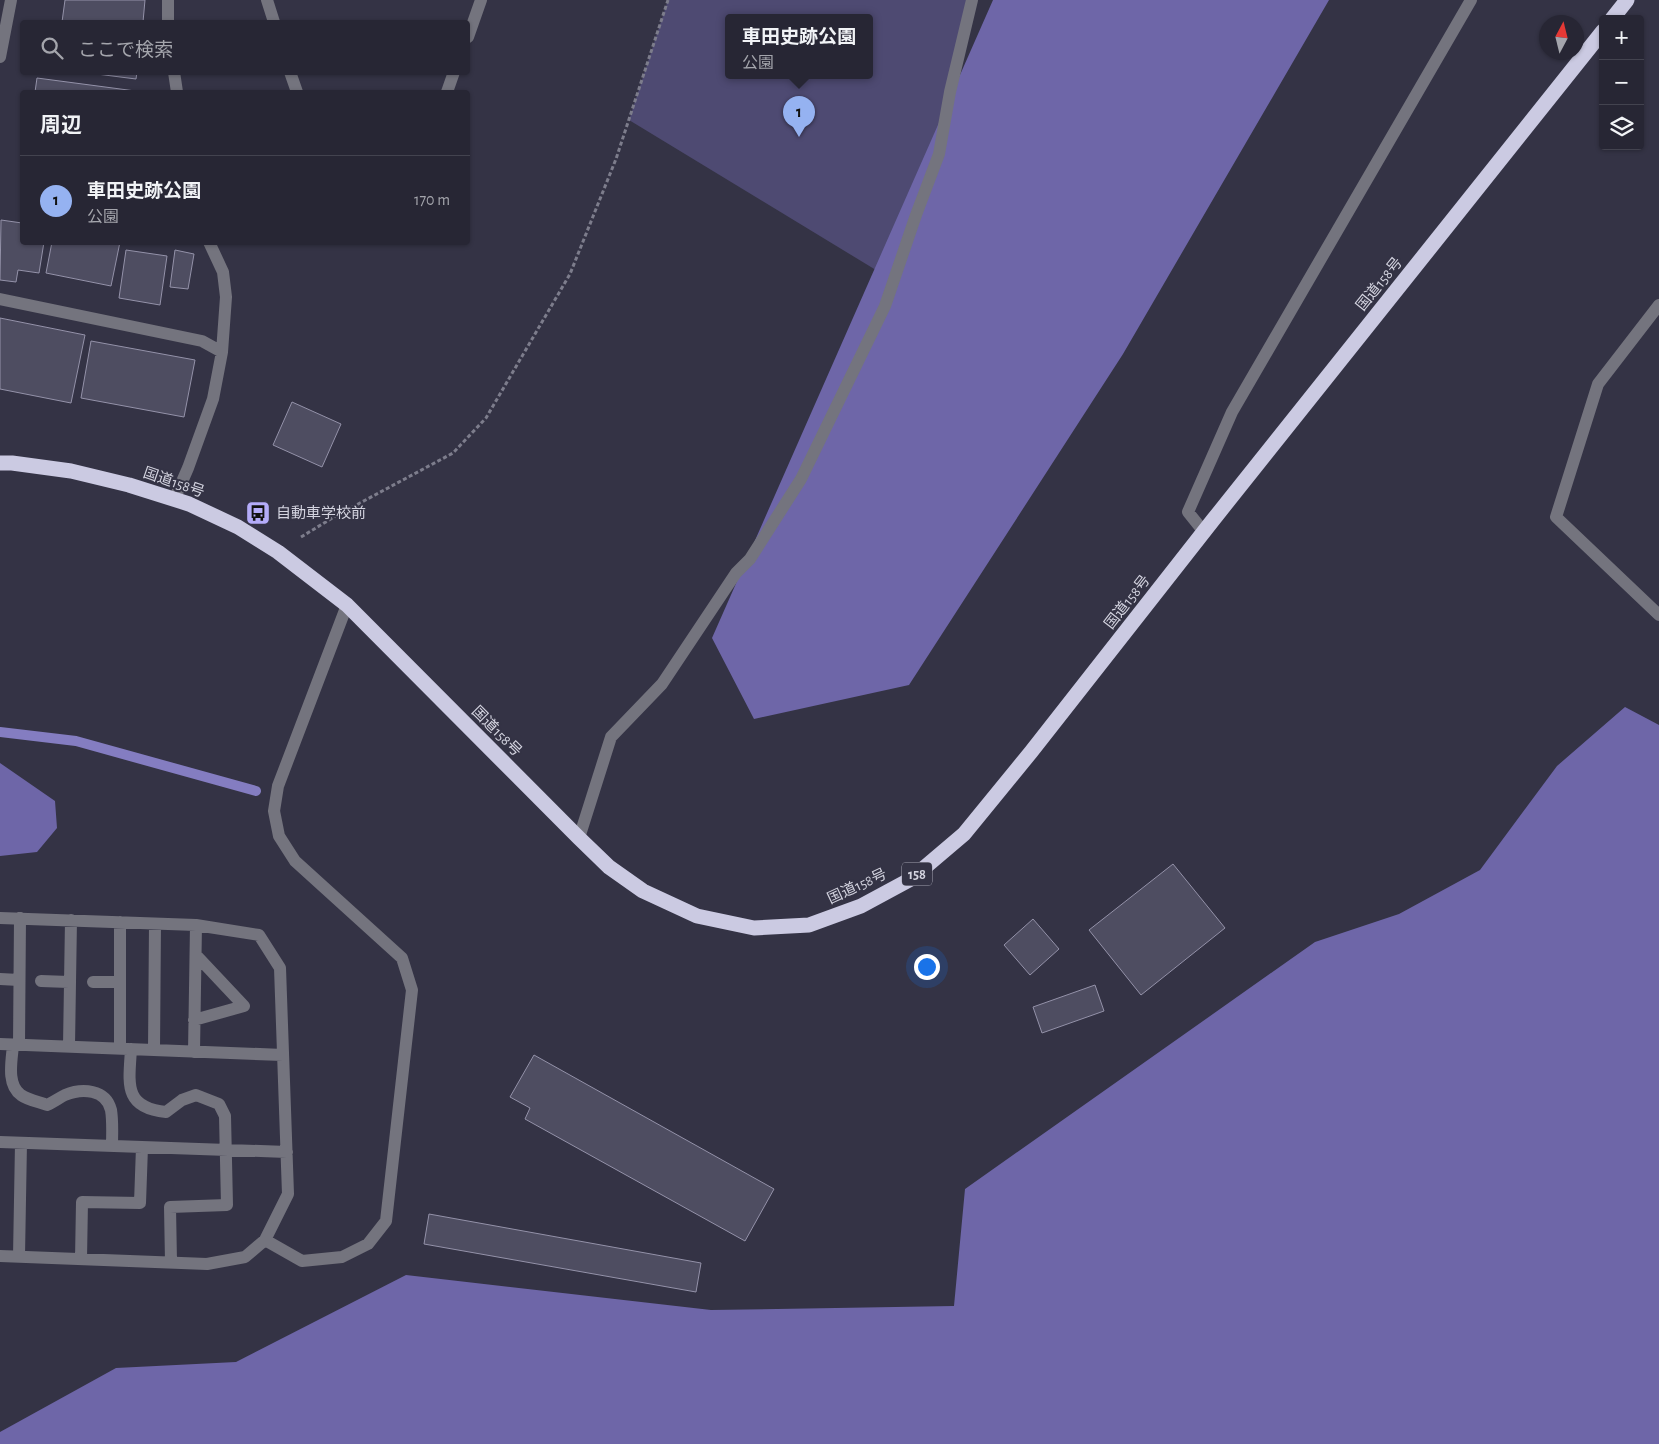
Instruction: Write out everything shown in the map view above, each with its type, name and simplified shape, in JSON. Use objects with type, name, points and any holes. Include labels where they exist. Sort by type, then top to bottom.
[{"type":"highway","points":[[1615,15],[1627,0]]},
{"type":"highway","name":"国道158号","points":[[0,463],[71,471],[129,485],[189,504],[238,527],[278,552],[347,605],[579,838],[609,867],[643,892],[697,916],[754,928],[809,925],[861,906],[911,879],[964,834],[1599,36]]},
{"type":"street","points":[[0,56],[11,0]]},
{"type":"street","points":[[168,0],[168,20]]},
{"type":"street","points":[[267,0],[273,20]]},
{"type":"street","points":[[470,31],[481,0]]},
{"type":"street","points":[[579,838],[611,737],[662,684],[736,573],[750,559],[801,480],[885,306],[939,154],[950,92],[972,0]]},
{"type":"street","points":[[1204,532],[1188,512],[1232,412],[1471,0]]},
{"type":"street","points":[[174,75],[177,90]]},
{"type":"street","points":[[291,75],[295,90]]},
{"type":"street","points":[[448,90],[453,75]]},
{"type":"street","points":[[174,500],[214,399],[222,352],[226,298],[223,272],[210,245]]},
{"type":"street","points":[[0,299],[202,341],[222,352]]},
{"type":"street","points":[[1659,305],[1598,384],[1556,517],[1659,615]]},
{"type":"street","points":[[265,1240],[302,1261],[342,1257],[368,1244],[386,1221],[412,990],[402,958],[295,860],[279,836],[274,811],[278,786],[347,605]]},
{"type":"street","points":[[0,918],[196,925],[259,935],[280,968],[288,1194],[265,1240],[245,1257],[207,1264],[0,1256]]},
{"type":"street","points":[[20,918],[19,980],[11,1045],[11,1077],[20,1094],[47,1105],[77,1092],[88,1090],[98,1093],[105,1099],[110,1108],[112,1146]]},
{"type":"street","points":[[69,1046],[70,920]]},
{"type":"street","points":[[120,922],[120,982],[125,1049],[131,1092],[140,1105],[152,1111],[166,1112],[182,1100],[196,1095],[218,1104],[225,1116],[227,1205],[170,1207],[171,1262]]},
{"type":"street","points":[[154,1050],[155,924]]},
{"type":"street","points":[[194,1052],[196,925]]},
{"type":"street","points":[[194,1020],[244,1006],[196,955]]},
{"type":"street","points":[[0,979],[19,980]]},
{"type":"street","points":[[41,981],[69,982]]},
{"type":"street","points":[[94,982],[120,982]]},
{"type":"street","points":[[11,1045],[283,1055]]},
{"type":"street","points":[[0,1142],[286,1152]]},
{"type":"street","points":[[19,1256],[21,1143]]},
{"type":"street","points":[[81,1259],[82,1202],[140,1203],[142,1147]]},
{"type":"path","points":[[278,552],[334,517],[453,452],[486,418],[570,274],[616,159],[668,0]]},
{"type":"shaded area","points":[[668,0],[972,0],[950,92],[894,281],[629,120]]},
{"type":"shaded area","points":[[993,0],[1329,0],[1123,354],[909,685],[754,719],[712,638]]},
{"type":"shaded area","points":[[1625,707],[1659,725],[1659,1444],[0,1444],[0,1432],[116,1368],[236,1362],[406,1275],[711,1310],[954,1306],[965,1189],[1315,942],[1399,914],[1480,870],[1557,766]]},
{"type":"shaded area","points":[[0,763],[55,801],[57,828],[37,852],[0,856]]},
{"type":"building","points":[[65,0],[145,0],[143,20],[62,20]]},
{"type":"building","points":[[105,75],[137,75],[136,79]]},
{"type":"building","points":[[37,78],[128,90],[35,90]]},
{"type":"building","points":[[1,220],[20,223],[20,245],[44,245],[39,273],[18,270],[16,282],[0,280]]},
{"type":"building","points":[[51,245],[119,245],[111,286],[46,273]]},
{"type":"building","points":[[126,250],[167,256],[160,305],[119,298]]},
{"type":"building","points":[[175,250],[194,254],[188,289],[170,287]]},
{"type":"building","points":[[0,318],[85,335],[71,403],[0,389]]},
{"type":"building","points":[[91,341],[195,360],[184,417],[81,398]]},
{"type":"building","points":[[292,402],[341,424],[322,467],[273,445]]},
{"type":"building","points":[[1173,864],[1225,928],[1141,995],[1089,930]]},
{"type":"building","points":[[1033,919],[1059,949],[1030,975],[1004,945]]},
{"type":"building","points":[[1095,985],[1104,1011],[1042,1033],[1033,1007]]},
{"type":"building","points":[[534,1055],[774,1189],[745,1241],[525,1119],[530,1108],[510,1097]]},
{"type":"building","points":[[429,1214],[701,1263],[696,1292],[424,1244]]},
{"type":"waterway","points":[[0,732],[76,741],[256,791]]},
{"type":"place","name":"車田史跡公園","points":[[799,137]]},
{"type":"place","name":"自動車学校前","points":[[258,513]]}]
